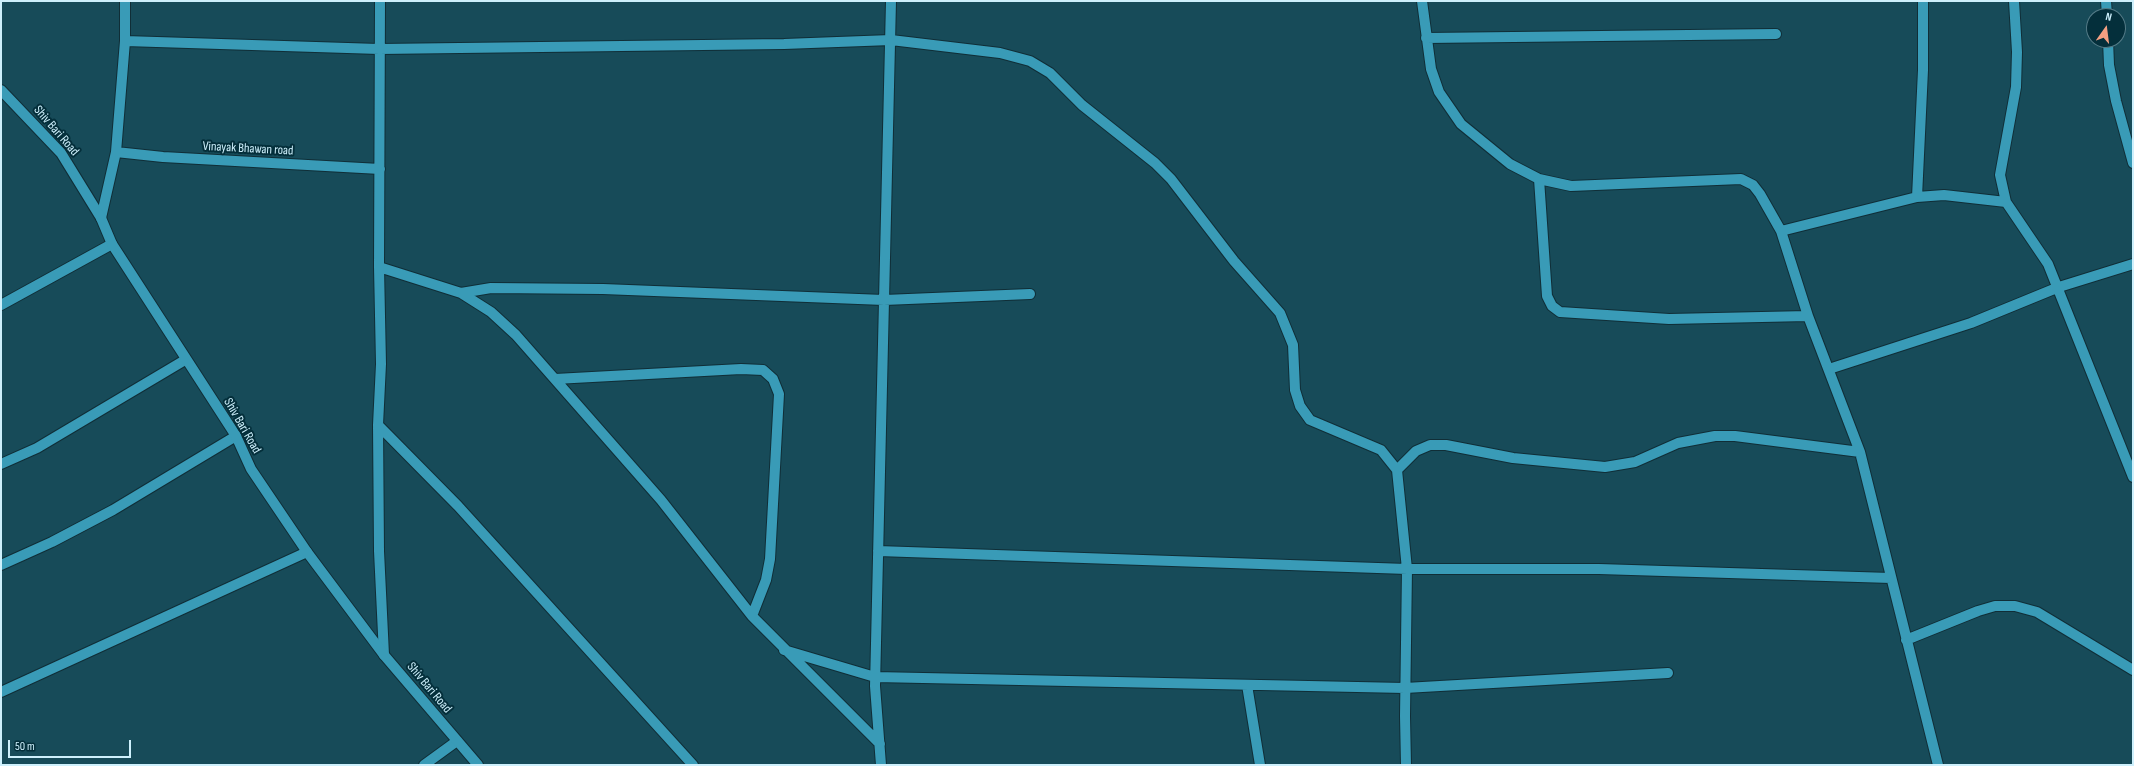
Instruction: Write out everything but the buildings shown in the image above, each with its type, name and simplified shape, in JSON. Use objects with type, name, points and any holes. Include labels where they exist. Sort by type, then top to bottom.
[{"type":"street","points":[[102,218],[116,152],[124,41],[125,1]]},
{"type":"street","points":[[380,1],[379,267],[381,364],[378,425],[379,551],[384,655]]},
{"type":"street","points":[[881,765],[875,677],[891,1]]},
{"type":"street","points":[[1422,1],[1431,69],[1438,92],[1461,124],[1510,164],[1539,179],[1571,186],[1741,179],[1753,185],[1760,194],[1781,231],[1808,316],[1860,452],[1938,765]]},
{"type":"street","points":[[1917,197],[1924,70],[1923,1]]},
{"type":"street","points":[[2014,1],[2017,52],[2016,87],[2000,175],[2006,202],[2048,264],[2059,287],[2133,477]]},
{"type":"street","points":[[1426,38],[1776,34]]},
{"type":"street","points":[[124,41],[379,49],[784,44],[891,40],[1000,53],[1030,61],[1050,73],[1082,105],[1154,163],[1171,179],[1234,261],[1280,313],[1293,344],[1297,396],[1300,406],[1310,420],[1381,450],[1397,470],[1408,569],[1405,688],[1406,765]]},
{"type":"street","points":[[2108,48],[2109,65],[2116,101],[2133,163]]},
{"type":"street","name":"Shiv Bari Road","points":[[1,90],[61,153],[102,218],[112,244],[185,360],[236,436],[251,469],[307,552],[384,655],[478,765]]},
{"type":"street","name":"Vinayak Bhawan road","points":[[116,152],[163,157],[380,169]]},
{"type":"street","points":[[1539,179],[1547,296],[1552,306],[1560,312],[1668,319],[1808,316]]},
{"type":"street","points":[[1781,231],[1917,197],[1944,195],[2006,202]]},
{"type":"street","points":[[1,305],[112,244]]},
{"type":"street","points":[[1829,368],[1971,323],[2059,287],[2133,264]]},
{"type":"street","points":[[379,267],[461,293],[491,312],[516,335],[661,500],[752,616],[784,650],[880,744]]},
{"type":"street","points":[[461,293],[491,288],[603,289],[884,300],[1030,294]]},
{"type":"street","points":[[1,464],[37,448],[185,360]]},
{"type":"street","points":[[555,379],[741,369],[763,370],[773,379],[779,394],[770,559],[766,580],[752,616]]},
{"type":"street","points":[[378,425],[458,506],[693,765]]},
{"type":"street","points":[[1,564],[52,542],[113,510],[236,436]]},
{"type":"street","points":[[1397,470],[1416,451],[1430,445],[1446,445],[1513,458],[1605,467],[1635,462],[1678,442],[1715,436],[1735,436],[1860,452]]},
{"type":"street","points":[[878,551],[1408,569],[1599,569],[1891,578]]},
{"type":"street","points":[[1,692],[307,552]]},
{"type":"street","points":[[1906,640],[1978,611],[1995,606],[2015,606],[2037,612],[2133,670]]},
{"type":"street","points":[[784,650],[875,677],[1405,688],[1668,673]]},
{"type":"street","points":[[1247,685],[1260,765]]},
{"type":"street","points":[[424,765],[457,741]]}]
